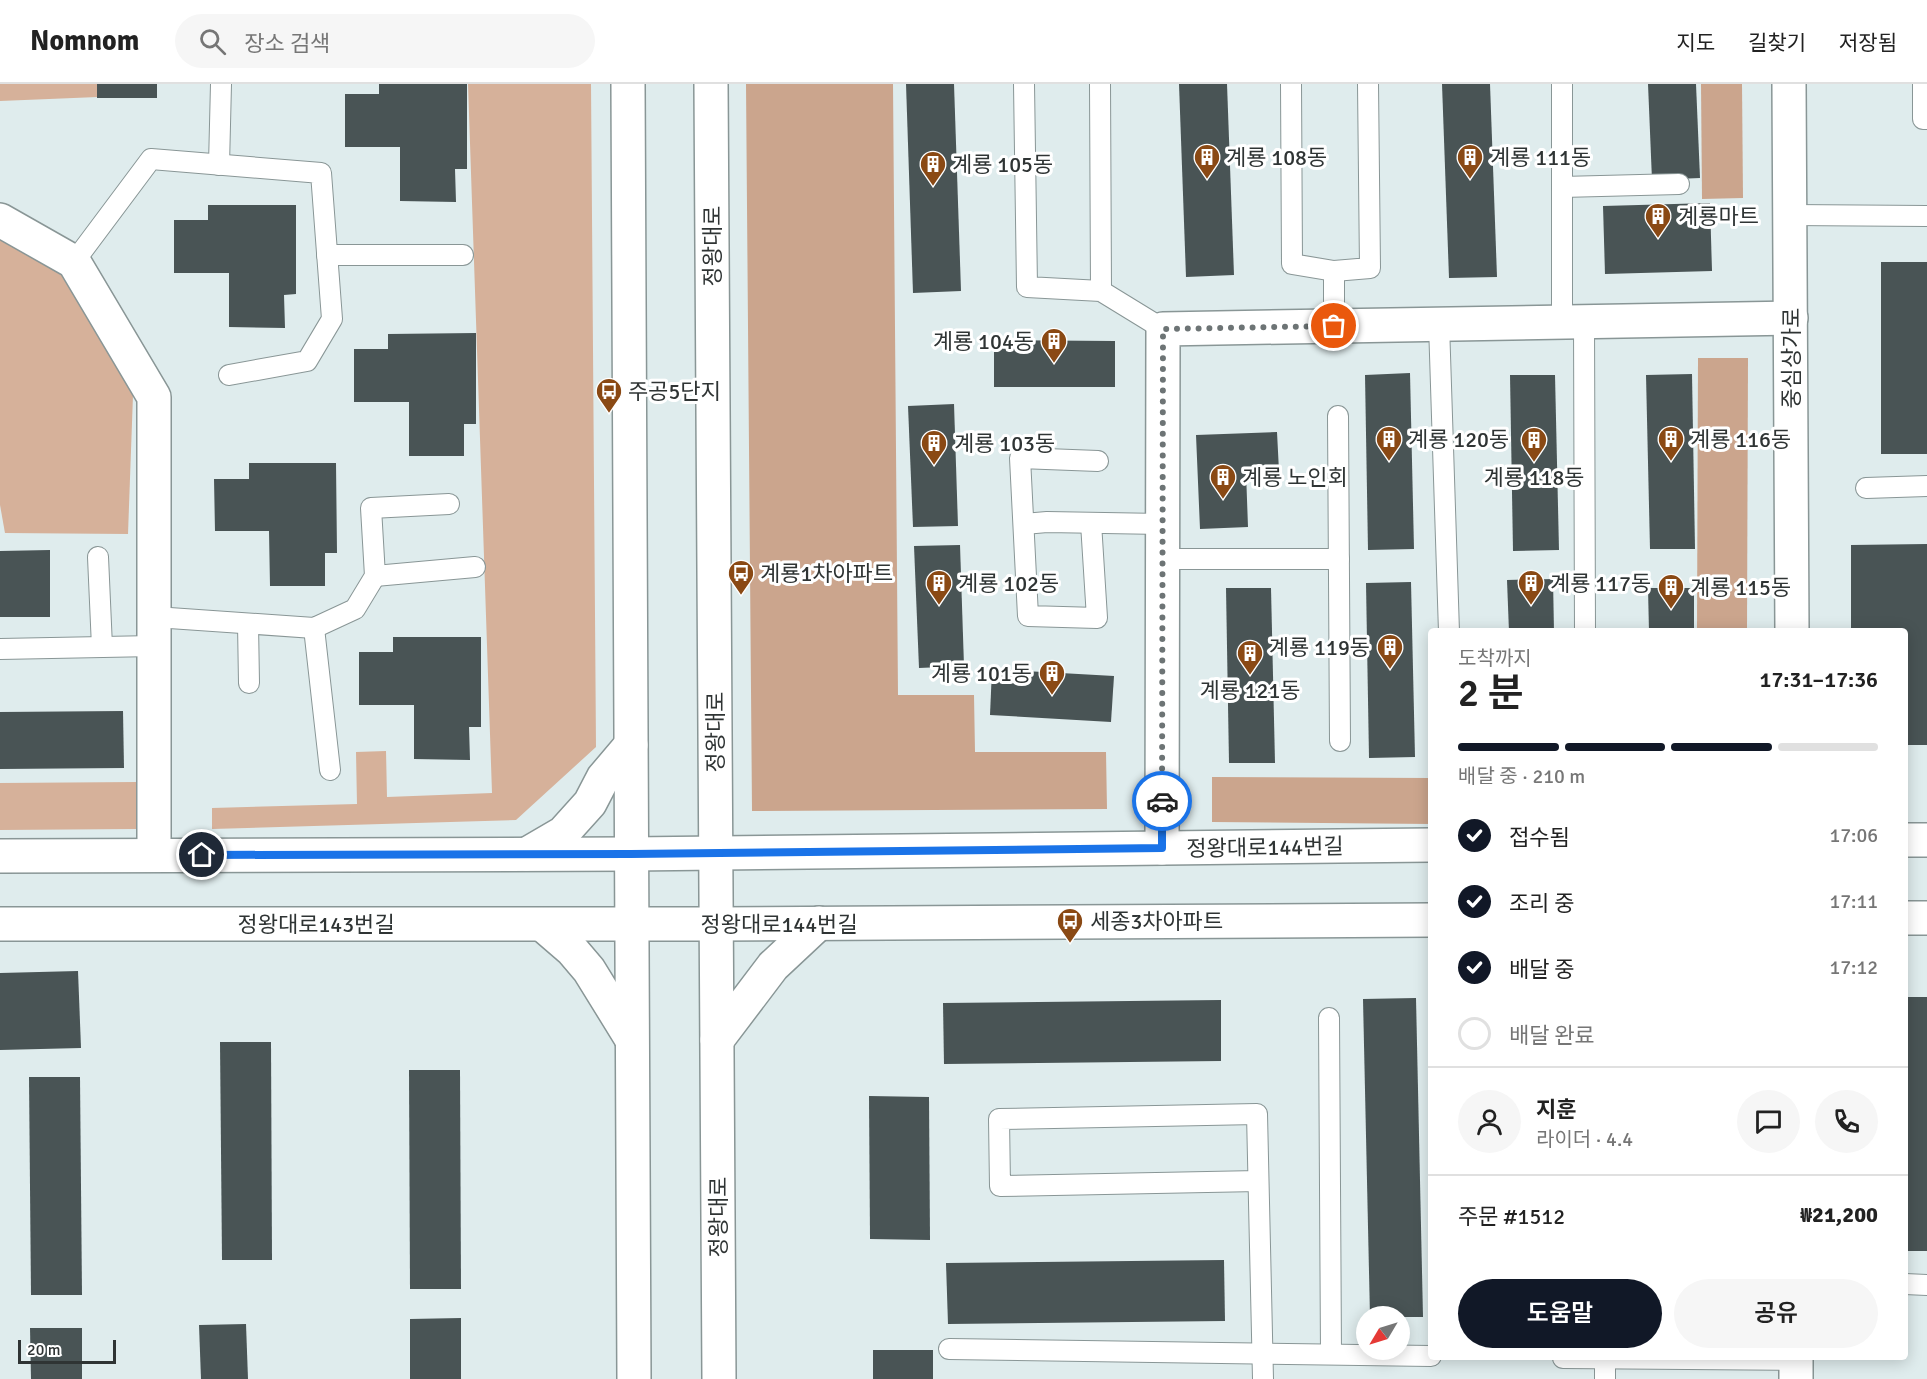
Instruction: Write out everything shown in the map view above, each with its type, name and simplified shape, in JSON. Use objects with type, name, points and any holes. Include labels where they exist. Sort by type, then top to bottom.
[{"type":"street","points":[[628,84],[634,1379]]},
{"type":"street","name":"정왕대로","points":[[711,84],[718,1379]]},
{"type":"street","name":"중심상가로","points":[[1789,84],[1792,628]]},
{"type":"street","points":[[0,220],[74,262],[154,397],[154,855]]},
{"type":"street","points":[[1162,848],[1163,329],[1791,318]]},
{"type":"street","points":[[527,854],[563,833],[590,803],[603,778],[631,745]]},
{"type":"street","points":[[1908,840],[1927,840]]},
{"type":"street","name":"정왕대로144번길","points":[[631,854],[1428,845]]},
{"type":"street","points":[[0,856],[631,854]]},
{"type":"street","points":[[1908,918],[1927,918]]},
{"type":"street","name":"정왕대로144번길","points":[[632,924],[1428,920]]},
{"type":"street","points":[[717,1040],[773,966],[819,923]]},
{"type":"street","name":"정왕대로143번길","points":[[0,924],[632,924]]},
{"type":"street","points":[[543,925],[573,950],[589,970],[632,1040]]},
{"type":"lane","points":[[219,165],[221,84]]},
{"type":"lane","points":[[1024,84],[1027,287],[1101,291],[1163,329]]},
{"type":"lane","points":[[1100,84],[1101,291]]},
{"type":"lane","points":[[1291,84],[1292,264],[1334,271],[1370,268],[1368,84]]},
{"type":"lane","points":[[1562,84],[1562,187],[1573,321],[1585,628]]},
{"type":"lane","points":[[1923,84],[1923,118],[1927,118]]},
{"type":"lane","points":[[74,262],[151,159],[321,173],[332,319],[308,360],[229,375]]},
{"type":"lane","points":[[1562,187],[1679,184]]},
{"type":"lane","points":[[1790,215],[1927,216]]},
{"type":"lane","points":[[327,255],[463,255]]},
{"type":"lane","points":[[1334,271],[1334,326]]},
{"type":"lane","points":[[1439,324],[1449,628]]},
{"type":"lane","points":[[1338,416],[1340,741]]},
{"type":"lane","points":[[1091,523],[1097,618],[1028,616],[1020,458],[1098,461]]},
{"type":"lane","points":[[1866,488],[1927,486]]},
{"type":"lane","points":[[0,649],[102,647],[154,632],[248,624],[314,628],[355,609],[375,576],[371,508],[449,504]]},
{"type":"lane","points":[[1024,524],[1162,524]]},
{"type":"lane","points":[[98,557],[102,647]]},
{"type":"lane","points":[[1163,559],[1339,559]]},
{"type":"lane","points":[[375,576],[475,567]]},
{"type":"lane","points":[[248,624],[249,683]]},
{"type":"lane","points":[[314,628],[330,770]]},
{"type":"lane","points":[[1329,1018],[1331,1354]]},
{"type":"lane","points":[[1258,1181],[1000,1186],[999,1119],[1257,1114],[1263,1379]]},
{"type":"lane","points":[[1908,1284],[1927,1285]]},
{"type":"lane","points":[[949,1349],[1428,1356]]},
{"type":"lane","points":[[1605,1360],[1605,1379]]},
{"type":"lane","points":[[1653,1360],[1796,1366]]},
{"type":"shaded area","points":[[0,84],[98,84],[98,97],[0,101]]},
{"type":"shaded area","points":[[468,84],[591,84],[596,747],[516,820],[212,829],[212,808],[357,804],[356,752],[386,751],[387,797],[492,793]]},
{"type":"shaded area","points":[[746,84],[893,84],[898,695],[974,695],[975,752],[1106,752],[1107,809],[752,811]]},
{"type":"shaded area","points":[[1701,84],[1742,84],[1743,198],[1702,199]]},
{"type":"shaded area","points":[[0,239],[63,275],[133,395],[128,534],[5,533],[0,505]]},
{"type":"shaded area","points":[[1698,358],[1748,358],[1747,628],[1697,628]]},
{"type":"shaded area","points":[[1212,777],[1428,778],[1428,824],[1212,822]]},
{"type":"shaded area","points":[[136,782],[136,829],[0,830],[0,783]]},
{"type":"building","points":[[97,84],[157,84],[157,98],[97,98]]},
{"type":"building","points":[[379,84],[467,84],[467,169],[455,169],[456,202],[400,201],[400,147],[345,147],[345,94],[379,94]]},
{"type":"building","name":"계룡 105동","points":[[906,84],[954,84],[961,291],[913,293]]},
{"type":"building","name":"계룡 108동","points":[[1179,84],[1227,84],[1234,275],[1186,277]]},
{"type":"building","name":"계룡 111동","points":[[1442,84],[1490,84],[1497,277],[1449,278]]},
{"type":"building","points":[[1648,84],[1696,84],[1700,178],[1652,180]]},
{"type":"building","name":"계룡마트","points":[[1710,203],[1712,271],[1605,274],[1603,206]]},
{"type":"building","points":[[208,205],[296,205],[296,294],[284,295],[285,328],[229,327],[229,273],[174,273],[174,220],[208,220]]},
{"type":"building","points":[[1881,262],[1927,262],[1927,454],[1881,454]]},
{"type":"building","points":[[476,333],[476,424],[464,424],[464,456],[409,456],[409,402],[354,402],[354,349],[388,349],[388,334]]},
{"type":"building","name":"계룡 104동","points":[[994,340],[1115,341],[1115,387],[994,387]]},
{"type":"building","name":"계룡 120동","points":[[1410,373],[1414,549],[1368,550],[1365,375]]},
{"type":"building","name":"계룡 116동","points":[[1692,374],[1695,549],[1650,549],[1646,375]]},
{"type":"building","name":"계룡 118동","points":[[1510,375],[1555,375],[1559,550],[1513,551]]},
{"type":"building","name":"계룡 103동","points":[[954,404],[958,526],[913,527],[908,406]]},
{"type":"building","name":"계룡 노인회","points":[[1277,432],[1279,471],[1246,472],[1248,527],[1200,529],[1196,435]]},
{"type":"building","points":[[249,463],[336,463],[337,553],[325,553],[325,586],[270,586],[269,531],[215,531],[214,479],[249,479]]},
{"type":"building","points":[[1927,544],[1927,745],[1908,745],[1908,628],[1851,628],[1851,545]]},
{"type":"building","name":"계룡 102동","points":[[960,545],[964,666],[919,668],[914,546]]},
{"type":"building","points":[[50,550],[50,617],[0,617],[0,551]]},
{"type":"building","name":"계룡 117동","points":[[1553,579],[1554,628],[1509,628],[1507,580]]},
{"type":"building","name":"계룡 119동","points":[[1411,582],[1415,757],[1369,758],[1366,583]]},
{"type":"building","name":"계룡 121동","points":[[1226,588],[1271,588],[1275,763],[1229,763]]},
{"type":"building","name":"계룡 115동","points":[[1648,588],[1694,588],[1694,628],[1649,628]]},
{"type":"building","points":[[393,637],[481,637],[481,727],[469,727],[470,760],[414,759],[414,705],[359,705],[359,652],[393,652]]},
{"type":"building","name":"계룡 101동","points":[[992,669],[1114,676],[1111,722],[990,715]]},
{"type":"building","points":[[123,711],[124,768],[0,769],[0,712]]},
{"type":"building","points":[[78,971],[81,1048],[0,1050],[0,973]]},
{"type":"building","points":[[1908,997],[1927,997],[1927,1251],[1908,1251]]},
{"type":"building","points":[[1416,998],[1423,1317],[1410,1317],[1410,1306],[1370,1306],[1363,999]]},
{"type":"building","points":[[1221,1000],[1221,1061],[944,1064],[943,1003]]},
{"type":"building","points":[[220,1042],[271,1042],[272,1260],[222,1260]]},
{"type":"building","points":[[409,1070],[460,1070],[461,1289],[410,1289]]},
{"type":"building","points":[[29,1077],[80,1077],[82,1295],[31,1295]]},
{"type":"building","points":[[869,1096],[929,1097],[930,1240],[870,1239]]},
{"type":"building","points":[[1224,1260],[1225,1321],[948,1324],[946,1263]]},
{"type":"building","points":[[461,1318],[461,1379],[410,1379],[410,1319]]},
{"type":"building","points":[[246,1324],[248,1379],[201,1379],[199,1325]]},
{"type":"building","points":[[30,1328],[82,1328],[82,1379],[31,1379]]},
{"type":"building","points":[[873,1350],[933,1350],[933,1379],[873,1379]]},
{"type":"way so far","points":[[1162,801],[1163,329],[1334,326]]},
{"type":"place","name":"계룡 108동","points":[[1207,180]]},
{"type":"place","name":"계룡 111동","points":[[1470,180]]},
{"type":"place","name":"계룡 105동","points":[[933,187]]},
{"type":"place","name":"계룡마트","points":[[1658,239]]},
{"type":"place","name":"계룡 104동","points":[[1054,364]]},
{"type":"place","name":"주공5단지","points":[[609,414]]},
{"type":"place","name":"계룡 120동","points":[[1389,462]]},
{"type":"place","name":"계룡 116동","points":[[1671,462]]},
{"type":"place","name":"계룡 118동","points":[[1534,463]]},
{"type":"place","name":"계룡 103동","points":[[934,466]]},
{"type":"place","name":"계룡 노인회","points":[[1223,500]]},
{"type":"place","name":"계룡1차아파트","points":[[741,596]]},
{"type":"place","name":"계룡 102동","points":[[939,606]]},
{"type":"place","name":"계룡 117동","points":[[1531,606]]},
{"type":"place","name":"계룡 115동","points":[[1671,610]]},
{"type":"place","name":"계룡 119동","points":[[1390,670]]},
{"type":"place","name":"계룡 121동","points":[[1250,676]]},
{"type":"place","name":"계룡 101동","points":[[1052,696]]},
{"type":"place","name":"세종3차아파트","points":[[1070,944]]},
{"type":"route","points":[[202,855],[631,854],[1162,848],[1162,801]]}]
